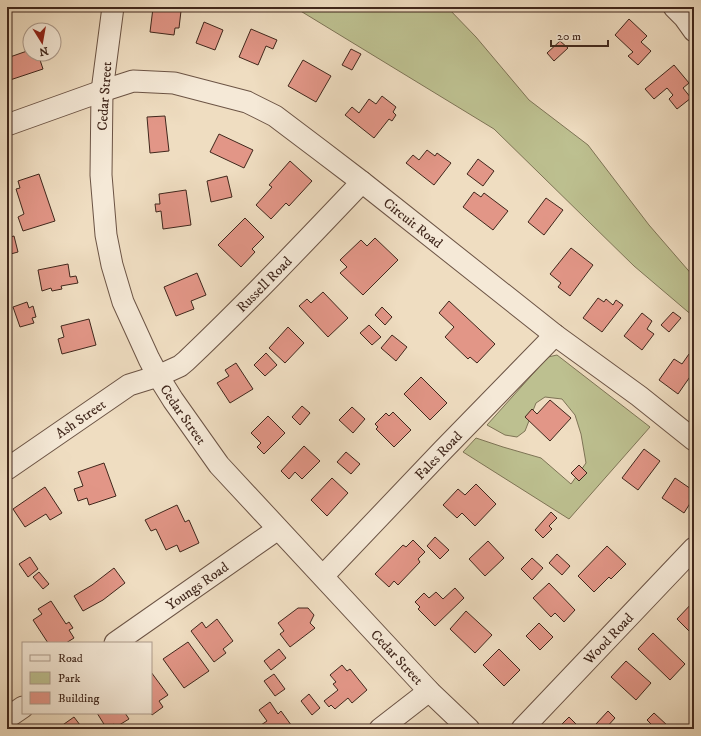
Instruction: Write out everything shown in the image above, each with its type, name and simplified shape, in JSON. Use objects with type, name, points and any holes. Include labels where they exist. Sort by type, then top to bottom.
[{"type":"street","name":"Cedar Street","points":[[113,7],[102,91],[100,175],[106,235],[112,265],[124,302],[158,376],[219,465],[429,691],[469,729]]},
{"type":"street","points":[[674,7],[684,17],[694,31]]},
{"type":"street","name":"Circuit Road","points":[[7,126],[133,81],[174,83],[247,102],[275,116],[362,182],[555,335],[639,396],[694,440]]},
{"type":"street","name":"Russell Road","points":[[158,376],[180,366],[224,325],[274,275],[362,182]]},
{"type":"street","name":"Fales Road","points":[[323,576],[555,335]]},
{"type":"street","name":"Ash Street","points":[[7,469],[129,385],[158,376]]},
{"type":"street","name":"Youngs Road","points":[[116,642],[278,529]]},
{"type":"street","name":"Wood Road","points":[[522,729],[694,548]]},
{"type":"street","points":[[380,729],[429,691]]},
{"type":"street","points":[[7,718],[22,708]]},
{"type":"green space","points":[[294,7],[447,7],[476,37],[529,100],[588,145],[649,225],[694,277],[694,317],[634,266],[494,129]]},
{"type":"green space","points":[[557,355],[650,427],[569,519],[463,452],[476,438],[541,458],[571,484],[586,463],[581,434],[575,415],[562,399],[545,397],[536,403],[525,431],[517,437],[505,435],[487,425],[548,357]]},
{"type":"building","points":[[153,8],[181,11],[179,28],[175,28],[174,35],[150,32]]},
{"type":"building","points":[[629,19],[647,36],[641,42],[651,51],[638,65],[628,56],[633,52],[615,35]]},
{"type":"building","points":[[204,22],[223,30],[215,50],[196,43]]},
{"type":"building","points":[[251,29],[277,40],[273,49],[266,46],[258,65],[239,57]]},
{"type":"building","points":[[560,41],[568,48],[554,61],[547,53]]},
{"type":"building","points":[[351,49],[361,54],[352,70],[342,65]]},
{"type":"building","points":[[22,53],[22,62],[41,62],[43,69],[7,81],[7,58]]},
{"type":"building","points":[[303,60],[331,76],[316,102],[288,86]]},
{"type":"building","points":[[674,65],[689,83],[683,88],[691,98],[677,109],[669,99],[673,95],[667,88],[654,99],[645,89]]},
{"type":"building","points":[[382,96],[396,107],[393,112],[396,115],[392,121],[389,119],[374,138],[345,115],[352,107],[359,113],[369,99],[376,104]]},
{"type":"building","points":[[165,116],[169,151],[150,153],[147,117]]},
{"type":"building","points":[[219,134],[253,150],[244,168],[210,152]]},
{"type":"building","points":[[427,150],[435,156],[437,153],[451,163],[434,185],[406,163],[413,155],[419,160]]},
{"type":"building","points":[[478,159],[494,171],[483,186],[467,174]]},
{"type":"building","points":[[290,161],[312,181],[289,206],[286,203],[271,219],[256,205],[272,187],[269,185]]},
{"type":"building","points":[[39,174],[55,221],[23,231],[18,217],[24,214],[16,189],[20,188],[18,181]]},
{"type":"building","points":[[227,176],[232,197],[211,202],[207,181]]},
{"type":"building","points":[[186,190],[191,225],[163,229],[161,211],[156,212],[155,204],[160,204],[159,194]]},
{"type":"building","points":[[474,192],[481,197],[484,193],[508,211],[493,230],[463,207]]},
{"type":"building","points":[[546,198],[563,210],[544,235],[528,222]]},
{"type":"building","points":[[245,218],[264,237],[252,249],[255,252],[241,267],[218,245]]},
{"type":"building","points":[[14,236],[18,252],[7,255],[7,238]]},
{"type":"building","points":[[375,238],[398,260],[363,295],[340,273],[347,267],[340,260],[361,240],[367,246]]},
{"type":"building","points":[[571,248],[593,265],[570,296],[558,287],[561,283],[550,274]]},
{"type":"building","points":[[68,264],[70,277],[76,276],[78,283],[61,286],[62,289],[52,291],[51,288],[42,291],[38,270]]},
{"type":"building","points":[[197,273],[206,295],[191,301],[194,309],[176,316],[164,287]]},
{"type":"building","points":[[323,292],[348,318],[328,337],[299,306],[307,299],[311,303]]},
{"type":"building","points":[[598,298],[604,302],[606,299],[613,305],[616,300],[623,305],[602,332],[583,318]]},
{"type":"building","points":[[449,301],[495,344],[477,363],[470,357],[468,359],[445,337],[454,327],[439,313]]},
{"type":"building","points":[[27,302],[29,308],[33,306],[36,317],[32,318],[34,323],[20,327],[13,307]]},
{"type":"building","points":[[382,307],[392,317],[385,325],[375,315]]},
{"type":"building","points":[[673,312],[681,318],[669,332],[661,325]]},
{"type":"building","points":[[642,313],[652,321],[647,329],[654,334],[642,350],[624,336]]},
{"type":"building","points":[[89,319],[96,345],[62,354],[58,339],[64,337],[61,326]]},
{"type":"building","points":[[369,325],[381,337],[372,345],[360,333]]},
{"type":"building","points":[[288,327],[304,343],[285,363],[269,348]]},
{"type":"building","points":[[392,335],[407,347],[396,361],[381,348]]},
{"type":"building","points":[[266,353],[277,365],[265,376],[254,365]]},
{"type":"building","points":[[689,354],[694,358],[694,371],[678,394],[659,380],[674,359],[682,364]]},
{"type":"building","points":[[236,363],[253,389],[230,403],[217,383],[229,376],[225,370]]},
{"type":"building","points":[[421,377],[447,403],[430,420],[404,394]]},
{"type":"building","points":[[550,400],[571,418],[550,441],[525,417],[532,409],[537,414]]},
{"type":"building","points":[[302,406],[310,413],[300,425],[292,417]]},
{"type":"building","points":[[352,407],[365,419],[353,433],[339,420]]},
{"type":"building","points":[[393,412],[411,430],[394,447],[376,429],[378,427],[375,424],[386,413],[389,416]]},
{"type":"building","points":[[268,416],[285,433],[264,454],[257,447],[261,443],[251,433]]},
{"type":"building","points":[[304,446],[320,461],[302,479],[295,472],[289,479],[281,471]]},
{"type":"building","points":[[644,449],[660,461],[638,490],[622,478]]},
{"type":"building","points":[[346,452],[360,464],[351,474],[337,462]]},
{"type":"building","points":[[104,463],[116,496],[89,505],[87,498],[78,501],[74,489],[83,486],[78,472]]},
{"type":"building","points":[[579,465],[587,473],[579,481],[571,473]]},
{"type":"building","points":[[332,478],[348,493],[327,516],[311,500]]},
{"type":"building","points":[[675,478],[694,491],[694,497],[684,513],[662,498]]},
{"type":"building","points":[[476,484],[496,504],[475,526],[462,513],[457,518],[443,505],[458,489],[465,495]]},
{"type":"building","points":[[45,487],[62,513],[50,520],[46,514],[25,527],[13,509]]},
{"type":"building","points":[[177,505],[185,522],[189,520],[199,543],[180,552],[177,545],[166,550],[156,529],[151,531],[145,520]]},
{"type":"building","points":[[551,512],[557,518],[549,526],[552,529],[543,538],[535,530]]},
{"type":"building","points":[[435,537],[449,550],[440,559],[427,546]]},
{"type":"building","points":[[413,540],[425,552],[418,559],[420,562],[398,585],[394,581],[389,587],[375,574],[403,545],[406,547]]},
{"type":"building","points":[[488,541],[504,558],[485,576],[469,559]]},
{"type":"building","points":[[607,546],[626,564],[611,579],[609,577],[594,592],[578,576]]},
{"type":"building","points":[[557,554],[570,566],[562,575],[549,563]]},
{"type":"building","points":[[30,557],[38,569],[28,577],[19,564]]},
{"type":"building","points":[[532,558],[543,568],[532,580],[521,569]]},
{"type":"building","points":[[114,568],[125,583],[103,600],[83,611],[74,596],[92,585]]},
{"type":"building","points":[[39,572],[49,584],[43,589],[33,577]]},
{"type":"building","points":[[549,583],[575,610],[564,622],[555,613],[551,617],[533,598]]},
{"type":"building","points":[[455,588],[464,598],[435,626],[418,609],[420,607],[415,602],[424,593],[429,598],[436,592],[443,599]]},
{"type":"building","points":[[51,601],[66,624],[69,622],[73,628],[69,630],[74,638],[68,642],[47,642],[33,620],[42,614],[38,609]]},
{"type":"building","points":[[694,601],[694,633],[692,634],[677,619]]},
{"type":"building","points":[[298,608],[308,608],[314,615],[310,623],[315,628],[290,647],[280,634],[284,631],[278,623]]},
{"type":"building","points":[[466,611],[492,635],[475,653],[450,629]]},
{"type":"building","points":[[217,619],[233,641],[223,649],[226,653],[214,662],[191,631],[202,622],[206,628]]},
{"type":"building","points":[[539,623],[553,637],[540,650],[526,636]]},
{"type":"building","points":[[653,633],[685,664],[670,680],[638,649]]},
{"type":"building","points":[[188,642],[209,671],[184,688],[163,659]]},
{"type":"building","points":[[279,649],[286,658],[271,670],[264,661]]},
{"type":"building","points":[[499,649],[520,670],[504,686],[483,665]]},
{"type":"building","points":[[626,661],[651,683],[636,700],[611,677]]},
{"type":"building","points":[[342,665],[347,671],[350,669],[367,690],[352,703],[348,698],[335,709],[331,705],[329,707],[324,701],[338,690],[333,684],[336,682],[330,675]]},
{"type":"building","points":[[152,673],[168,695],[159,701],[163,707],[152,715]]},
{"type":"building","points":[[274,674],[285,689],[275,696],[264,681]]},
{"type":"building","points":[[309,694],[320,708],[312,715],[301,701]]},
{"type":"building","points":[[270,702],[278,714],[281,711],[294,729],[263,729],[261,725],[267,721],[259,710]]},
{"type":"building","points":[[608,711],[615,718],[605,729],[602,729],[596,724]]},
{"type":"building","points":[[654,713],[668,726],[665,729],[656,729],[647,720]]},
{"type":"building","points":[[98,714],[126,714],[129,719],[116,727],[114,724],[107,729]]},
{"type":"building","points":[[74,717],[83,729],[57,729]]},
{"type":"building","points":[[569,717],[581,729],[557,729]]}]
